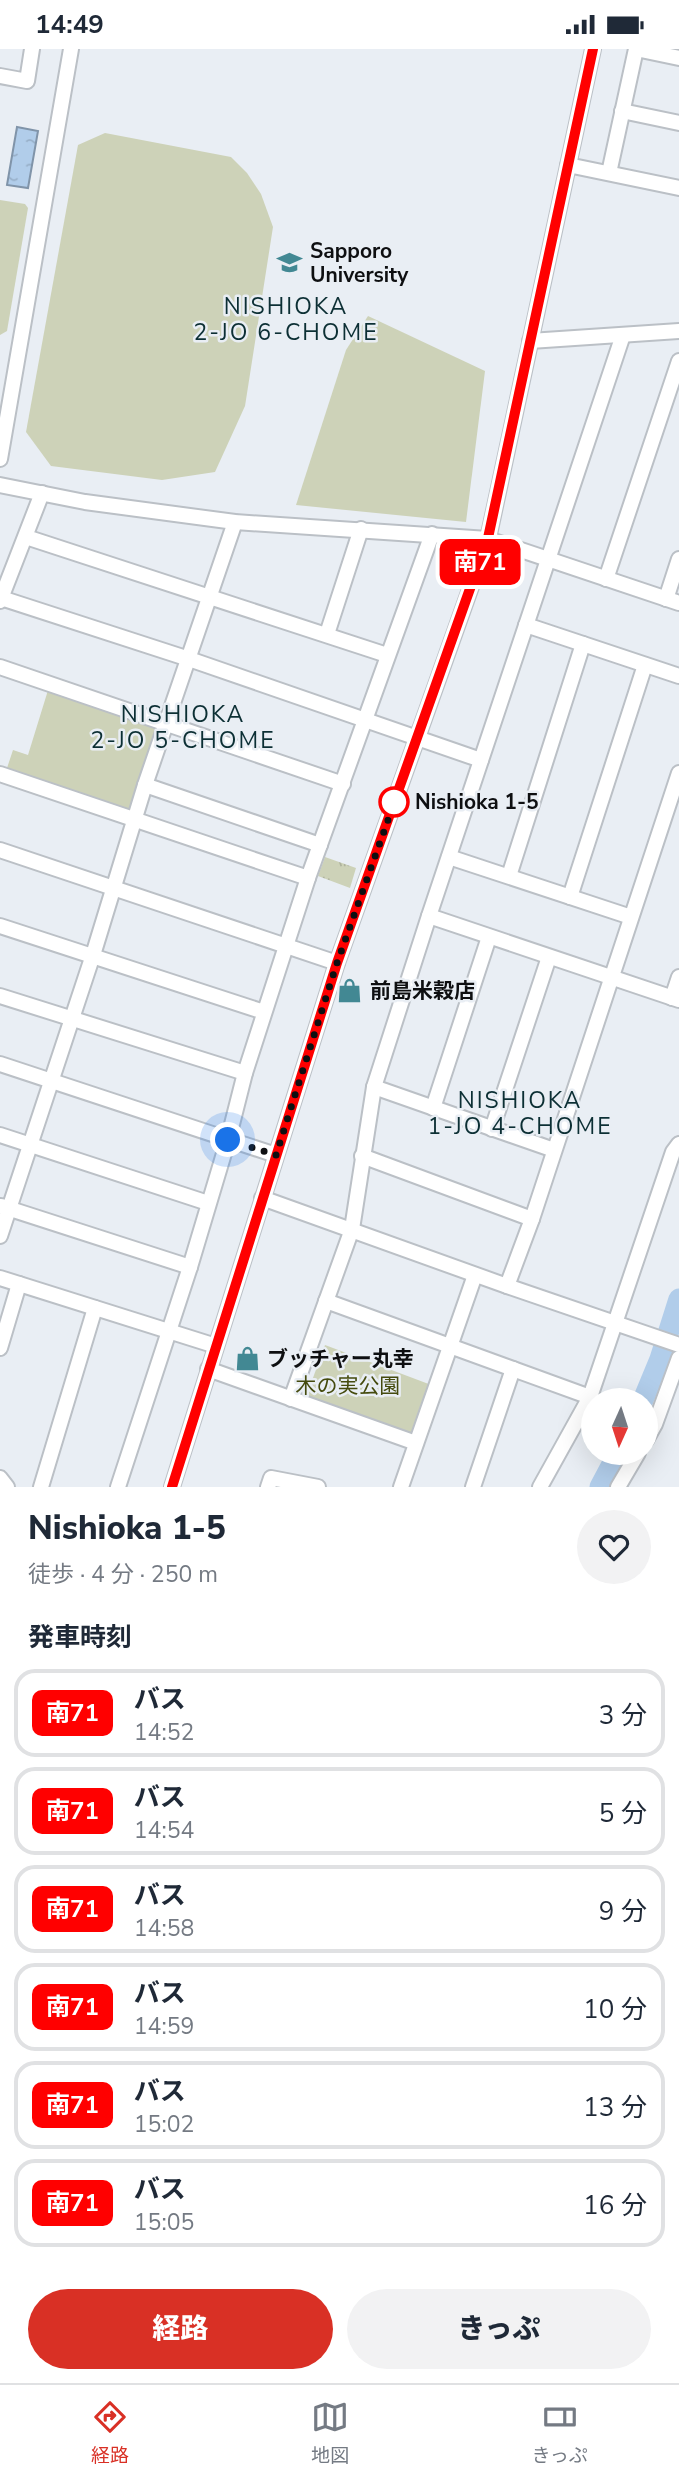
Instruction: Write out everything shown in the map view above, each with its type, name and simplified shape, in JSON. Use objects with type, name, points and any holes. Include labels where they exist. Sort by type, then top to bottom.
[{"type":"street","points":[[0,76],[27,81],[32,49]]},
{"type":"street","points":[[0,459],[71,49]]},
{"type":"street","points":[[172,1487],[337,963],[488,538],[593,49]]},
{"type":"street","points":[[609,173],[636,49],[679,58]]},
{"type":"street","points":[[622,111],[679,123]]},
{"type":"street","points":[[568,165],[679,188]]},
{"type":"street","points":[[530,341],[679,331]]},
{"type":"street","points":[[291,1399],[352,1229],[374,1087],[622,335]]},
{"type":"street","points":[[606,579],[674,390],[679,361]]},
{"type":"street","points":[[0,485],[85,502],[235,522],[488,538],[672,601],[679,559]]},
{"type":"street","points":[[42,493],[1,600],[189,659],[481,759]]},
{"type":"street","points":[[0,1235],[4,1207],[30,1145],[93,955],[145,785],[235,522]]},
{"type":"street","points":[[327,634],[361,529]]},
{"type":"street","points":[[117,1487],[190,1267],[245,1073],[308,878],[432,534]]},
{"type":"street","points":[[26,537],[387,655]]},
{"type":"street","points":[[526,625],[679,676]]},
{"type":"street","points":[[509,876],[583,644]]},
{"type":"street","points":[[570,897],[645,665]]},
{"type":"street","points":[[0,667],[343,784]]},
{"type":"street","points":[[507,1286],[532,1219],[631,917],[673,814],[679,773]]},
{"type":"street","points":[[0,774],[308,878]]},
{"type":"street","points":[[145,785],[320,845]]},
{"type":"street","points":[[0,850],[337,963]]},
{"type":"street","points":[[449,857],[631,917]]},
{"type":"street","points":[[429,916],[676,999],[679,977]]},
{"type":"street","points":[[0,926],[264,1012]]},
{"type":"street","points":[[433,1108],[489,937]]},
{"type":"street","points":[[492,1129],[549,957]]},
{"type":"street","points":[[0,996],[245,1073]]},
{"type":"street","points":[[0,1064],[276,1155]]},
{"type":"street","points":[[374,1087],[554,1150]]},
{"type":"street","points":[[0,1135],[208,1203]]},
{"type":"street","points":[[593,1388],[673,1152],[679,1144]]},
{"type":"street","points":[[362,1156],[532,1219]]},
{"type":"street","points":[[262,1198],[679,1345]]},
{"type":"street","points":[[4,1207],[190,1267]]},
{"type":"street","points":[[401,1487],[475,1275]]},
{"type":"street","points":[[0,1278],[216,1346]]},
{"type":"street","points":[[0,1348],[19,1284]]},
{"type":"street","points":[[326,1301],[581,1394]]},
{"type":"street","points":[[41,1487],[95,1308]]},
{"type":"street","points":[[658,1416],[679,1358]]},
{"type":"street","points":[[208,1369],[416,1443]]},
{"type":"street","points":[[473,1487],[513,1369]]},
{"type":"street","points":[[540,1487],[581,1413]]},
{"type":"street","points":[[618,1487],[631,1465]]},
{"type":"street","points":[[0,1478],[7,1487]]},
{"type":"street","points":[[268,1487],[271,1478],[318,1487]]},
{"type":"green space","points":[[105,133],[231,157],[247,173],[261,194],[273,227],[245,406],[215,472],[162,480],[51,466],[26,432],[78,145]]},
{"type":"green space","points":[[0,200],[25,204],[28,208],[7,331],[0,335]]},
{"type":"green space","points":[[368,316],[485,371],[466,522],[296,505],[346,350]]},
{"type":"green space","points":[[49,687],[161,726],[132,813],[6,771],[13,750],[28,755]]},
{"type":"green space","points":[[325,857],[356,868],[350,888],[318,876]]},
{"type":"green space","name":"木の実公園","points":[[325,1345],[434,1386],[412,1438],[306,1397]]},
{"type":"water","points":[[17,127],[38,131],[28,188],[7,185]]},
{"type":"waterway","points":[[648,1388],[679,1299]]},
{"type":"waterway","points":[[600,1487],[612,1465]]},
{"type":"bus line","name":"南71","points":[[172,1487],[337,963],[488,538],[593,49]]},
{"type":"place","name":"Sapporo University","points":[[290,263]]},
{"type":"place","name":"Nishioka 1-5","points":[[394,802]]},
{"type":"place","name":"前島米穀店","points":[[350,991]]},
{"type":"place","name":"ブッチャー丸幸","points":[[247,1359]]},
{"type":"district","name":"NISHIOKA 2-JO 6-CHOME","points":[[286,319]]},
{"type":"district","name":"NISHIOKA 2-JO 5-CHOME","points":[[183,727]]},
{"type":"district","name":"NISHIOKA 1-JO 4-CHOME","points":[[520,1113]]},
{"type":"route","points":[[228,1140],[276,1155],[337,963],[397,795],[394,802]]}]
